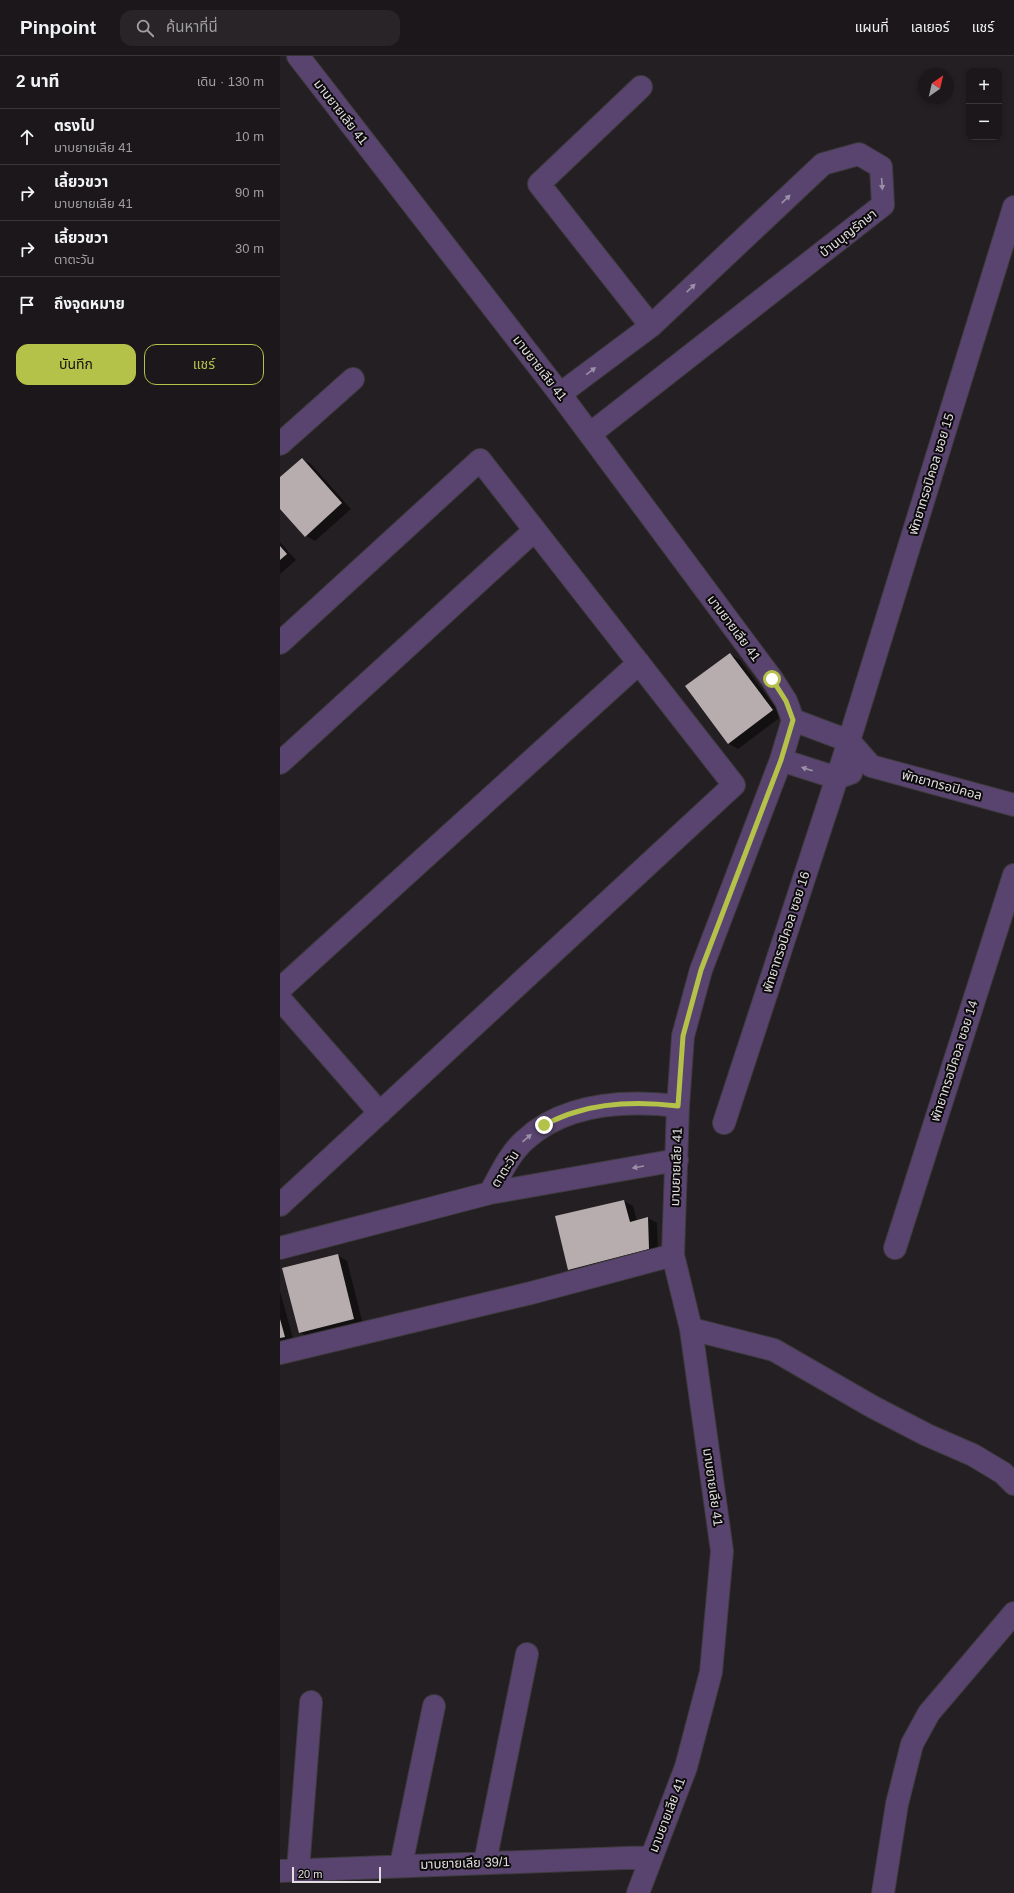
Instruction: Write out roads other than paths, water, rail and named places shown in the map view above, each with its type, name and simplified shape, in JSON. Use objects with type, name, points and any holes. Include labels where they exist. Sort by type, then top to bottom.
[{"type":"street","name":"มาบยายเลีย 41","points":[[298,56],[590,434],[772,679],[786,701],[793,720],[781,760],[701,970],[683,1036],[678,1106],[673,1256],[690,1329],[722,1551],[712,1672],[686,1767],[638,1893]]},
{"type":"street","points":[[640,87],[539,184],[651,326]]},
{"type":"street","name":"บ้านบุญรักษา","points":[[560,394],[651,326],[823,164],[859,154],[881,167],[883,205],[590,434]]},
{"type":"street","name":"พัทยาทรอปิคอล ซอย 15","points":[[849,742],[1014,207]]},
{"type":"street","points":[[280,444],[353,379]]},
{"type":"street","points":[[280,643],[480,460],[734,785],[280,1205]]},
{"type":"street","points":[[280,763],[536,530]]},
{"type":"street","points":[[280,989],[639,663]]},
{"type":"street","points":[[781,760],[837,778],[871,766],[849,742],[793,720]]},
{"type":"street","name":"พัทยาทรอปิคอล ซอย 16","points":[[724,1123],[849,742]]},
{"type":"street","name":"พัทยาทรอปิคอล","points":[[871,766],[1014,805]]},
{"type":"street","name":"พัทยาทรอปิคอล ซอย 14","points":[[895,1248],[1014,875]]},
{"type":"street","points":[[280,999],[380,1113]]},
{"type":"street","name":"ตาตะวัน","points":[[490,1193],[509,1158],[524,1140],[544,1125],[575,1112],[606,1105],[658,1104],[678,1106]]},
{"type":"street","name":"ตาตะวัน","points":[[280,1248],[490,1193],[677,1160]]},
{"type":"street","points":[[280,1353],[531,1293],[673,1256]]},
{"type":"street","points":[[690,1329],[774,1350],[873,1407],[927,1435],[973,1455],[1003,1473],[1014,1484]]},
{"type":"street","points":[[883,1893],[897,1804],[912,1744],[929,1714],[1014,1613]]},
{"type":"street","points":[[485,1862],[527,1654]]},
{"type":"street","points":[[289,1871],[311,1702]]},
{"type":"street","points":[[401,1866],[434,1706]]},
{"type":"street","name":"มาบยายเลีย 39/1","points":[[289,1871],[485,1862],[651,1857]]}]
